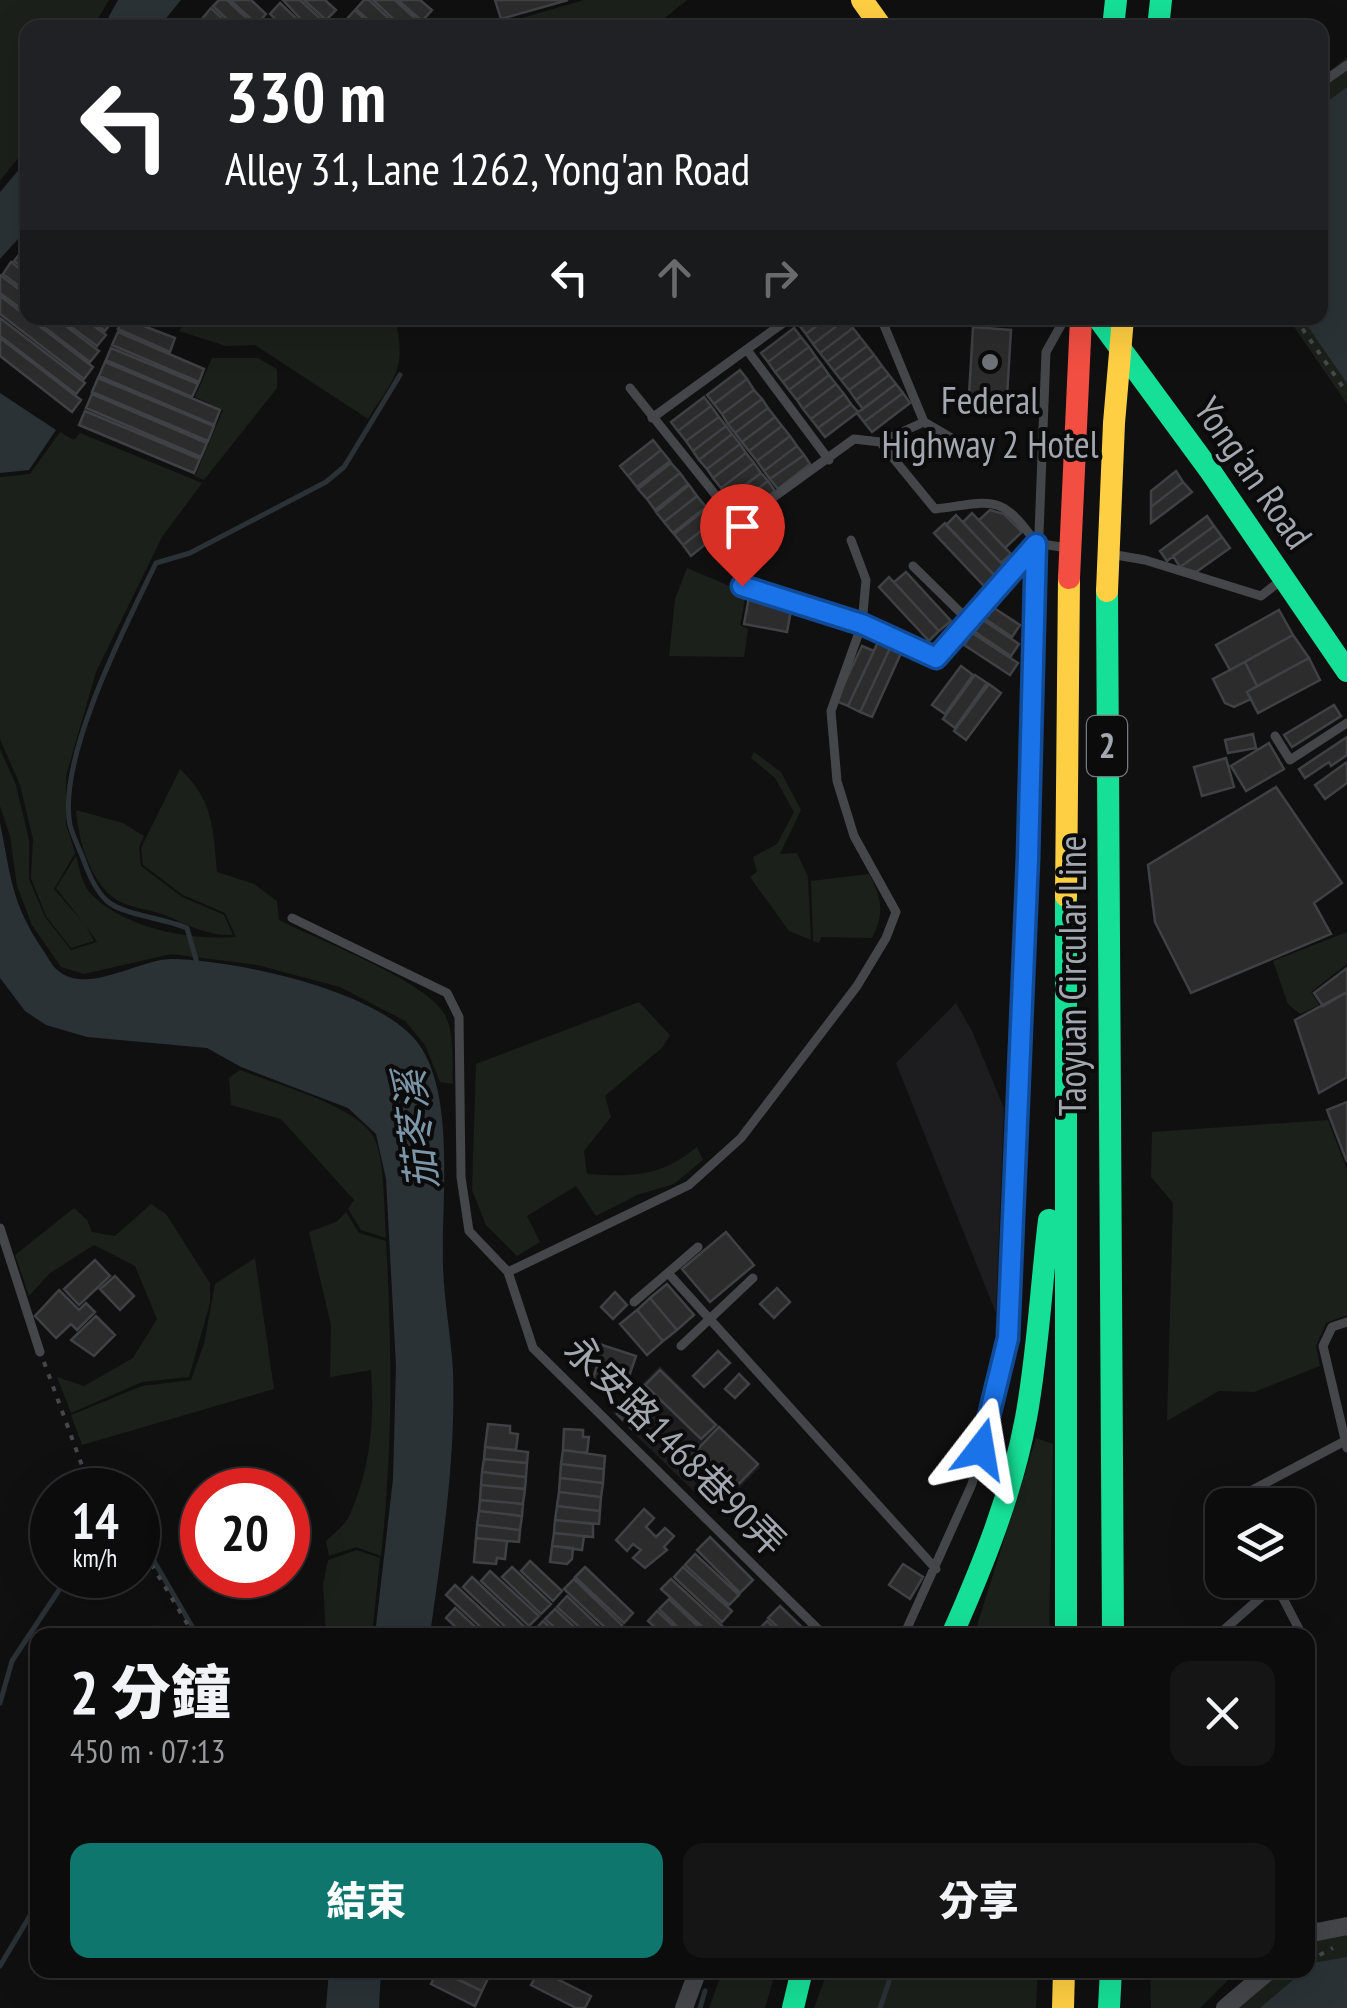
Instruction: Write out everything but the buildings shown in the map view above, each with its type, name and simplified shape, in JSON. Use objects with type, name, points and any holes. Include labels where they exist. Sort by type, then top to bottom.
[{"type":"main road","name":"Taoyuan Circular Line","points":[[1061,1175],[1066,1072],[1065,678],[1080,325]]},
{"type":"main road","name":"Yong'an Road","points":[[1103,325],[1347,671]]},
{"type":"main road","name":"Taoyuan Circular Line","points":[[1113,1628],[1106,623],[1114,423],[1122,325]]},
{"type":"main road","points":[[955,1628],[1005,1501],[1026,1418],[1061,1175]]},
{"type":"main road","points":[[1061,1175],[1066,1628]]},
{"type":"main road","points":[[793,2008],[800,1978]]},
{"type":"main road","points":[[1064,1978],[1064,2008]]},
{"type":"main road","points":[[1110,2006],[1111,1978]]},
{"type":"street","points":[[1315,1929],[1347,1926]]},
{"type":"street","points":[[684,2008],[695,1978]]},
{"type":"street","points":[[1225,2008],[1261,1978]]},
{"type":"lane","points":[[652,418],[781,325]]},
{"type":"lane","points":[[884,325],[924,422],[972,450]]},
{"type":"lane","points":[[907,1628],[972,1484],[1008,1338],[1046,352],[1061,325]]},
{"type":"lane","points":[[748,350],[829,460]]},
{"type":"lane","points":[[630,388],[738,524],[854,438],[880,442],[924,422]]},
{"type":"lane","points":[[880,442],[935,509],[990,502],[1014,513],[1036,544],[1145,560],[1261,596],[1284,578]]},
{"type":"lane","points":[[508,1272],[689,1184],[741,1138],[857,986],[886,938],[896,912],[854,836],[837,780],[831,711],[862,624],[866,580],[851,540]]},
{"type":"lane","points":[[746,559],[742,586],[862,624],[936,658],[1036,544]]},
{"type":"lane","points":[[913,566],[968,620]]},
{"type":"lane","points":[[1274,736],[1290,760],[1347,723]]},
{"type":"lane","name":"永安路1468巷90弄","points":[[292,918],[447,993],[460,1018],[461,1178],[469,1231],[508,1272],[533,1348],[817,1628]]},
{"type":"lane","points":[[0,1228],[40,1352]]},
{"type":"lane","points":[[634,1302],[698,1247]]},
{"type":"lane","points":[[668,1273],[936,1569]]},
{"type":"lane","points":[[682,1346],[753,1278]]},
{"type":"lane","points":[[1257,1488],[1345,1445],[1323,1346],[1332,1327],[1347,1322]]},
{"type":"lane","points":[[1226,1628],[1258,1598]]},
{"type":"lane","points":[[1283,1598],[1298,1628]]},
{"type":"path","points":[[1300,325],[1347,393]]},
{"type":"path","points":[[40,1352],[82,1468]]},
{"type":"path","points":[[160,1579],[190,1628]]},
{"type":"path","points":[[1315,1958],[1347,1943]]},
{"type":"shaded area","points":[[0,0],[109,0],[97,20],[20,20],[20,156],[0,181]]},
{"type":"shaded area","points":[[584,0],[687,0],[663,20],[515,20]]},
{"type":"shaded area","points":[[1347,57],[1347,404],[1293,325],[1328,325],[1328,72]]},
{"type":"shaded area","points":[[184,325],[396,325],[399,361],[392,382],[368,419],[255,345],[226,346],[179,331]]},
{"type":"shaded area","points":[[212,358],[258,358],[277,369],[277,388],[204,480],[195,476],[223,410],[195,397]]},
{"type":"shaded area","points":[[60,432],[74,440],[80,433],[202,483],[162,537],[96,672],[66,776],[66,824],[75,853],[54,889],[82,921],[56,888],[76,856],[90,893],[120,915],[178,934],[236,937],[225,913],[183,895],[143,865],[141,848],[180,769],[206,804],[217,872],[254,884],[277,901],[279,920],[395,975],[435,1002],[450,1031],[453,1084],[440,1082],[425,1045],[405,1021],[340,987],[257,965],[171,954],[84,974],[61,967],[32,925],[17,886],[10,836],[0,806],[0,749],[16,785],[29,840],[29,879],[45,917],[71,950],[97,942],[86,926],[94,941],[71,948],[46,916],[31,878],[33,839],[20,785],[0,739],[0,477],[30,474]]},
{"type":"shaded area","points":[[687,568],[746,593],[740,625],[748,629],[744,657],[669,656],[675,599]]},
{"type":"shaded area","points":[[754,752],[781,772],[801,810],[780,854],[797,853],[808,877],[811,940],[789,931],[750,877],[757,872],[753,857],[777,844],[794,812],[775,778],[751,758]]},
{"type":"shaded area","points":[[76,810],[123,823],[144,836],[139,847],[141,866],[182,897],[224,915],[233,935],[199,930],[112,897],[89,863]]},
{"type":"shaded area","points":[[869,874],[880,906],[872,938],[821,937],[819,943],[813,941],[811,881]]},
{"type":"shaded area","points":[[1347,932],[1347,964],[1311,992],[1319,1005],[1300,1014],[1288,1004],[1273,961]]},
{"type":"shaded area","points":[[639,1002],[670,1035],[663,1047],[605,1096],[611,1117],[584,1151],[587,1174],[658,1170],[697,1147],[703,1160],[674,1184],[637,1195],[596,1216],[576,1186],[527,1216],[540,1242],[517,1256],[486,1225],[472,1190],[476,1064]]},
{"type":"shaded area","points":[[956,1003],[1004,1108],[996,1313],[896,1063]]},
{"type":"shaded area","points":[[240,1070],[333,1105],[364,1125],[373,1136],[380,1157],[386,1238],[361,1230],[348,1209],[354,1200],[281,1119],[231,1105],[229,1078]]},
{"type":"shaded area","points":[[1328,1120],[1347,1170],[1347,1315],[1326,1323],[1316,1346],[1320,1366],[1254,1392],[1219,1391],[1167,1421],[1173,1203],[1151,1177],[1152,1132]]},
{"type":"shaded area","points":[[151,1204],[166,1214],[210,1283],[210,1303],[189,1377],[142,1382],[71,1413],[57,1377],[84,1386],[133,1358],[157,1319],[135,1266],[94,1245],[50,1273],[29,1296],[15,1255],[74,1208],[87,1220],[92,1232],[115,1236]]},
{"type":"shaded area","points":[[346,1212],[359,1233],[386,1241],[390,1398],[381,1556],[356,1547],[329,1556],[326,1541],[346,1521],[355,1501],[366,1465],[371,1427],[371,1370],[330,1377],[331,1325],[309,1232],[336,1222]]},
{"type":"shaded area","points":[[255,1258],[274,1389],[82,1445],[71,1415],[142,1386],[191,1380],[204,1344],[215,1284]]},
{"type":"shaded area","points":[[660,1366],[760,1467],[730,1497],[721,1489],[707,1504],[613,1413]]},
{"type":"shaded area","points":[[1036,1438],[1053,1444],[1049,1628],[976,1628]]},
{"type":"shaded area","points":[[357,1550],[380,1558],[373,1628],[326,1628],[323,1585],[328,1560]]},
{"type":"shaded area","points":[[1347,1933],[1347,2008],[1235,2008],[1269,1978],[1315,1978],[1318,1939]]},
{"type":"shaded area","points":[[720,1978],[774,1978],[765,2008],[709,2008]]},
{"type":"shaded area","points":[[825,1978],[1038,1978],[1036,2008],[814,2008]]},
{"type":"shaded area","points":[[1150,1978],[1230,1978],[1200,2008],[1151,2008]]},
{"type":"water","points":[[118,0],[181,0],[165,20],[107,20]]},
{"type":"water","points":[[1347,87],[1347,383],[1307,325],[1328,325],[1328,101]]},
{"type":"water","points":[[20,168],[20,237],[0,259],[0,192]]},
{"type":"water","points":[[0,393],[56,430],[29,470],[0,473]]},
{"type":"water","name":"茄苳溪","points":[[0,823],[24,918],[52,965],[68,977],[97,978],[172,959],[233,965],[345,996],[378,1011],[404,1029],[422,1049],[432,1071],[443,1125],[443,1265],[453,1371],[450,1471],[431,1628],[376,1628],[393,1479],[396,1366],[386,1179],[376,1134],[348,1108],[241,1067],[207,1048],[87,1037],[46,1025],[25,1011],[0,978]]},
{"type":"water","points":[[1347,1957],[1347,2008],[1260,2008],[1295,1978],[1315,1978],[1315,1963]]},
{"type":"water","points":[[328,1978],[381,1978],[379,2008],[326,2008]]},
{"type":"waterway","points":[[197,963],[187,928],[114,906],[96,888],[70,825],[69,797],[84,729],[112,655],[156,563],[190,553],[326,482],[344,467],[400,375]]},
{"type":"waterway","points":[[160,1571],[193,1628]]},
{"type":"waterway","points":[[34,1628],[54,1598]]},
{"type":"waterway","points":[[0,1703],[12,1661],[30,1634]]},
{"type":"waterway","points":[[0,1966],[30,1916]]},
{"type":"waterway","points":[[880,2008],[890,1978]]},
{"type":"waterway","points":[[700,2008],[705,1991]]},
{"type":"traffic: fast","points":[[1114,20],[1116,0]]},
{"type":"traffic: fast","points":[[1159,20],[1161,0]]},
{"type":"traffic: fast","points":[[1103,325],[1211,472],[1347,671]]},
{"type":"traffic: fast","points":[[1107,591],[1113,1628]]},
{"type":"traffic: fast","points":[[1066,896],[1066,1628]]},
{"type":"traffic: fast","points":[[955,1628],[995,1528],[1020,1446],[1034,1369],[1049,1220]]},
{"type":"traffic: fast","points":[[793,2008],[800,1978]]},
{"type":"traffic: fast","points":[[1109,2008],[1111,1978]]},
{"type":"traffic: slow","points":[[862,0],[876,20]]},
{"type":"traffic: slow","points":[[1107,591],[1122,325]]},
{"type":"traffic: slow","points":[[1066,896],[1069,578]]},
{"type":"traffic: slow","points":[[1063,2008],[1064,1978]]},
{"type":"traffic: jam","points":[[1069,578],[1081,325]]},
{"type":"place","name":"Federal Highway 2 Hotel","points":[[990,362]]},
{"type":"route","points":[[742,586],[862,624],[936,658],[1036,544],[1028,858],[1008,1338],[981,1449]]}]
